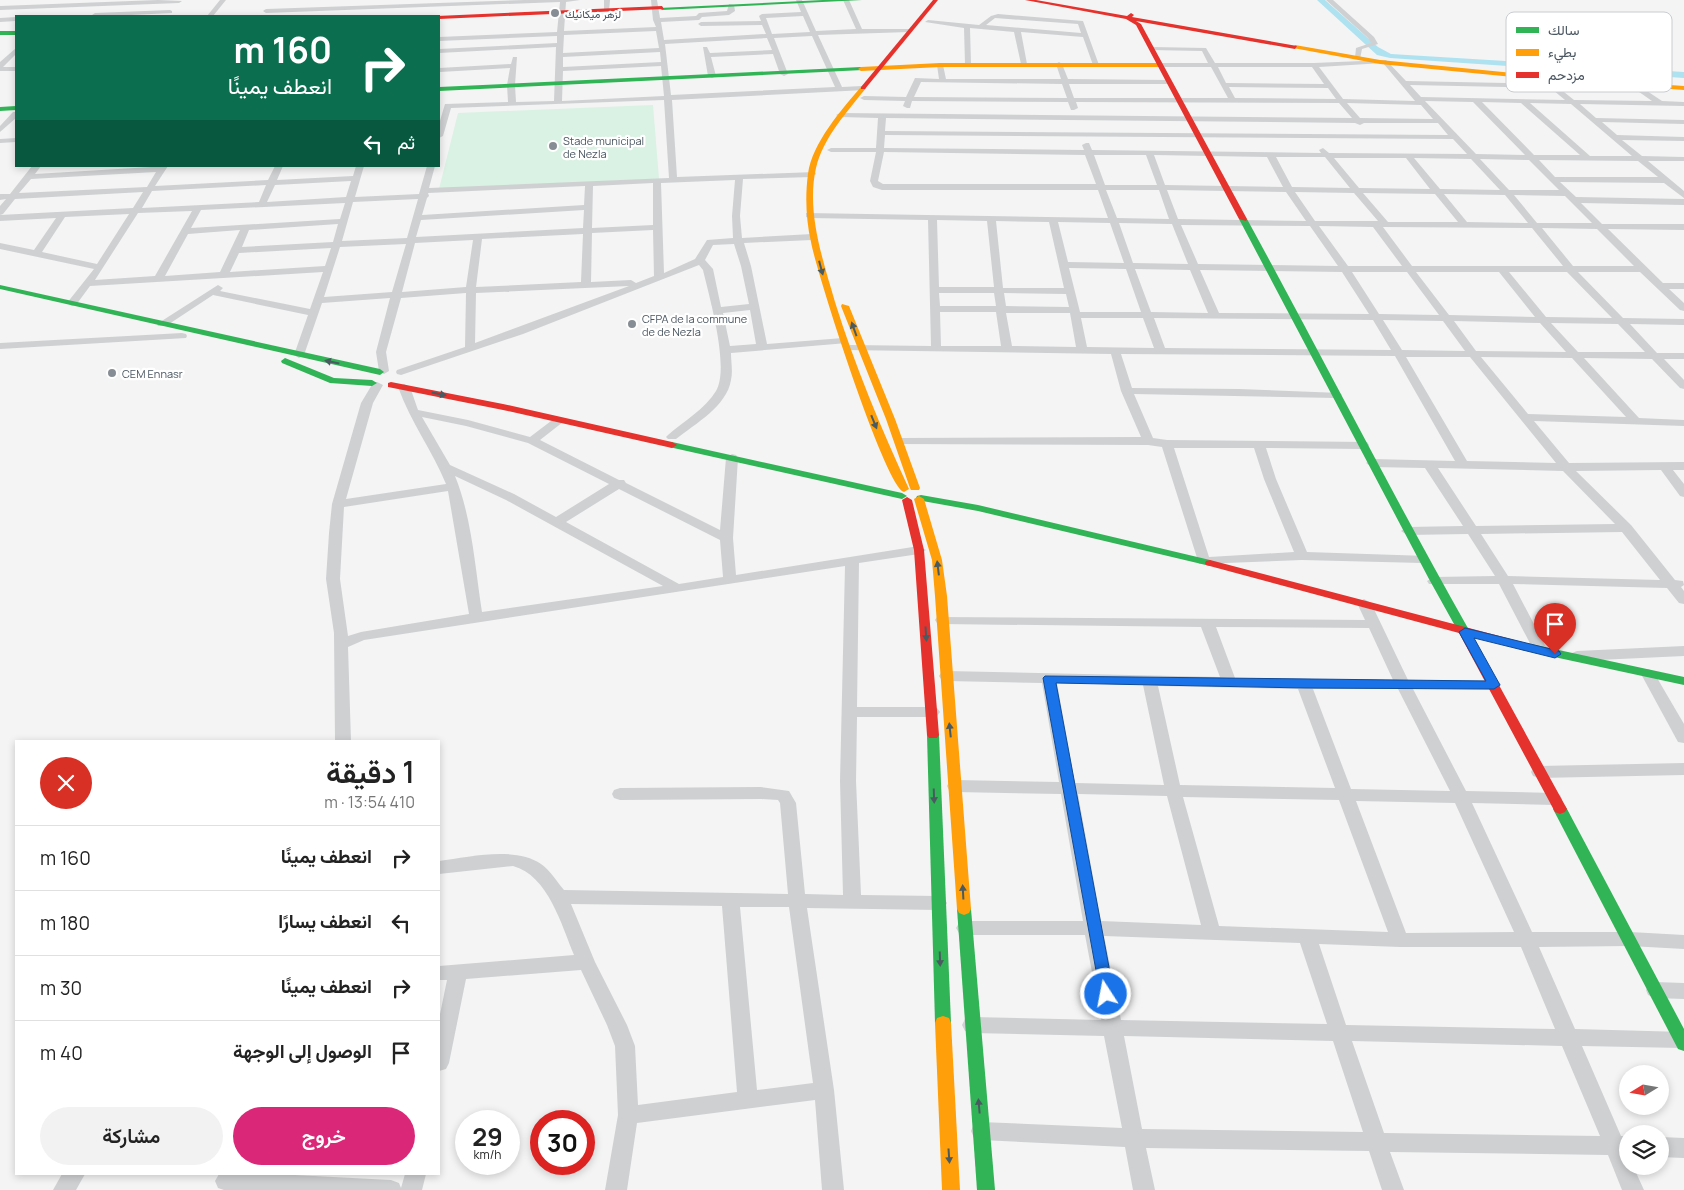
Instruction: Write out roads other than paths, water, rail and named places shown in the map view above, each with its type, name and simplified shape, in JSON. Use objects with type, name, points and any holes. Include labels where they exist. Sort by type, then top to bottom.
[{"type":"street","points":[[9,8],[17,0]]},
{"type":"street","points":[[51,15],[67,0]]},
{"type":"street","points":[[211,15],[223,0]]},
{"type":"street","points":[[331,9],[336,0]]},
{"type":"street","points":[[368,15],[375,0]]},
{"type":"street","points":[[440,17],[563,4],[577,0]]},
{"type":"street","points":[[846,0],[860,31]]},
{"type":"street","points":[[266,11],[417,6],[460,2],[607,5],[655,9],[800,1],[860,0]]},
{"type":"street","points":[[885,68],[909,30],[936,0]]},
{"type":"street","points":[[945,0],[928,22],[863,93],[816,161],[812,174],[809,215],[812,237],[844,344],[875,427],[928,525],[937,560],[986,1190]]},
{"type":"street","points":[[1027,0],[1360,54],[1461,68],[1506,72]]},
{"type":"street","points":[[1047,0],[1137,19]]},
{"type":"street","points":[[1329,0],[1371,37],[1375,44],[1360,54]]},
{"type":"street","points":[[0,8],[139,1],[180,1]]},
{"type":"street","points":[[94,15],[168,14],[180,1]]},
{"type":"street","points":[[800,1],[804,14],[839,89]]},
{"type":"street","points":[[456,16],[460,2]]},
{"type":"street","points":[[94,15],[105,4]]},
{"type":"street","points":[[558,103],[563,4]]},
{"type":"street","points":[[712,76],[699,15],[731,12],[731,5]]},
{"type":"street","points":[[655,9],[700,21],[764,23]]},
{"type":"street","points":[[655,9],[662,46],[668,98],[673,180]]},
{"type":"street","points":[[784,74],[763,16],[804,14]]},
{"type":"street","points":[[980,27],[993,17],[998,16],[1081,22],[1096,65]]},
{"type":"street","points":[[0,20],[15,19]]},
{"type":"street","points":[[972,1025],[1683,1042],[1494,685],[1422,559],[1296,316],[1178,101],[1137,19]]},
{"type":"street","points":[[928,22],[1086,35]]},
{"type":"street","points":[[967,26],[968,64]]},
{"type":"street","points":[[1017,29],[1024,64]]},
{"type":"street","points":[[561,55],[658,30]]},
{"type":"street","points":[[440,39],[561,34],[610,42],[662,46],[703,40],[909,30]]},
{"type":"street","points":[[0,34],[15,33]]},
{"type":"street","points":[[441,51],[561,45]]},
{"type":"street","points":[[512,104],[516,47]]},
{"type":"street","points":[[1152,48],[1202,49],[1205,51],[1233,101]]},
{"type":"street","points":[[0,68],[15,51]]},
{"type":"street","points":[[707,55],[776,52]]},
{"type":"street","points":[[1360,54],[1383,62],[1506,191],[1571,270],[1656,355],[1684,386]]},
{"type":"street","points":[[440,89],[968,64],[1314,64],[1383,62],[1506,75]]},
{"type":"street","points":[[560,69],[664,64]]},
{"type":"street","points":[[1059,64],[1099,187],[1160,350]]},
{"type":"street","points":[[1262,64],[1266,72]]},
{"type":"street","points":[[1314,64],[1341,101],[1380,146]]},
{"type":"street","points":[[940,65],[943,81]]},
{"type":"street","points":[[440,72],[514,66]]},
{"type":"street","points":[[904,116],[909,99],[927,66]]},
{"type":"street","points":[[0,68],[15,69]]},
{"type":"street","points":[[1494,74],[1506,85]]},
{"type":"street","points":[[1271,79],[1276,86]]},
{"type":"street","points":[[918,80],[1168,82]]},
{"type":"street","points":[[1404,84],[1506,85]]},
{"type":"street","points":[[1225,85],[1330,86]]},
{"type":"street","points":[[440,106],[558,103],[839,89],[909,99],[1178,101],[1475,100],[1684,104]]},
{"type":"street","points":[[1513,92],[1588,158]]},
{"type":"street","points":[[1560,92],[1684,195]]},
{"type":"street","points":[[1644,92],[1684,122]]},
{"type":"street","points":[[984,100],[989,117],[993,152]]},
{"type":"street","points":[[1475,100],[1642,269],[1684,308]]},
{"type":"street","points":[[440,133],[448,106]]},
{"type":"street","points":[[0,108],[15,108]]},
{"type":"street","points":[[0,130],[15,115]]},
{"type":"street","points":[[846,115],[1439,121]]},
{"type":"street","points":[[846,115],[823,174],[820,198],[821,216],[825,240],[841,295],[868,370],[901,442],[919,550],[932,712],[938,903],[952,1190]]},
{"type":"street","points":[[882,116],[880,150],[874,181],[876,185],[882,187],[1161,187],[1567,193]]},
{"type":"street","points":[[1595,120],[1684,122]]},
{"type":"street","points":[[882,133],[1315,136],[1380,146],[1408,156],[1684,159]]},
{"type":"street","points":[[1315,136],[1327,155],[1358,190],[1410,269],[1472,353],[1566,467],[1678,584],[1684,600]]},
{"type":"street","points":[[831,150],[1327,155],[1454,137]]},
{"type":"street","points":[[1616,137],[1684,139]]},
{"type":"street","points":[[0,141],[15,140]]},
{"type":"street","points":[[1149,153],[1175,222],[1215,316]]},
{"type":"street","points":[[1270,154],[1289,190],[1345,269],[1398,352],[1463,464]]},
{"type":"street","points":[[1408,156],[1464,224]]},
{"type":"street","points":[[0,212],[36,167]]},
{"type":"street","points":[[262,204],[279,167]]},
{"type":"street","points":[[299,355],[337,245],[360,167]]},
{"type":"street","points":[[343,740],[344,701],[341,639],[333,579],[338,504],[367,403],[378,378],[381,352],[431,167]]},
{"type":"street","points":[[29,177],[163,168]]},
{"type":"street","points":[[72,303],[100,267],[133,212],[163,168]]},
{"type":"street","points":[[80,193],[95,173]]},
{"type":"street","points":[[0,218],[133,212],[589,184],[812,174]]},
{"type":"street","points":[[0,197],[356,178]]},
{"type":"street","points":[[739,178],[736,216],[738,240],[746,266],[762,347]]},
{"type":"street","points":[[1552,179],[1666,180]]},
{"type":"street","points":[[657,181],[659,277]]},
{"type":"street","points":[[586,285],[589,184]]},
{"type":"street","points":[[1575,200],[1684,202]]},
{"type":"street","points":[[158,279],[198,208]]},
{"type":"street","points":[[418,218],[588,208]]},
{"type":"street","points":[[36,254],[62,215]]},
{"type":"street","points":[[809,215],[1244,223],[1535,224],[1684,227]]},
{"type":"street","points":[[932,218],[936,348]]},
{"type":"street","points":[[991,219],[1007,349]]},
{"type":"street","points":[[1053,220],[1076,313],[1082,349]]},
{"type":"street","points":[[185,231],[344,221]]},
{"type":"street","points":[[224,275],[246,227]]},
{"type":"street","points":[[235,250],[659,227]]},
{"type":"street","points":[[400,380],[470,349],[561,316],[700,261],[708,244],[738,240],[812,237]]},
{"type":"street","points":[[470,349],[471,290],[478,238]]},
{"type":"street","points":[[0,246],[100,267]]},
{"type":"street","points":[[672,437],[707,408],[724,388],[726,380],[725,350],[717,310],[708,270],[700,261]]},
{"type":"street","points":[[1063,265],[1129,268],[1642,269]]},
{"type":"street","points":[[88,283],[329,269]]},
{"type":"street","points":[[1502,269],[1543,320],[1636,421]]},
{"type":"street","points":[[162,324],[236,275]]},
{"type":"street","points":[[317,300],[471,290],[644,282]]},
{"type":"street","points":[[1662,286],[1684,286]]},
{"type":"street","points":[[0,287],[299,355],[378,378],[400,380],[559,420],[732,458],[911,494],[969,498],[1032,521],[1204,561],[1541,652],[1684,681]]},
{"type":"street","points":[[934,290],[1070,291]]},
{"type":"street","points":[[212,292],[313,313]]},
{"type":"street","points":[[0,296],[283,360],[332,381],[378,378],[400,380],[839,474],[911,494]]},
{"type":"street","points":[[717,310],[753,307]]},
{"type":"street","points":[[935,309],[1146,316],[1296,316],[1684,322]]},
{"type":"street","points":[[0,346],[182,336]]},
{"type":"street","points":[[725,350],[844,344],[860,348],[1684,356]]},
{"type":"street","points":[[1115,350],[1127,391],[1148,441]]},
{"type":"street","points":[[400,380],[413,412],[445,467],[453,487],[462,528],[476,617]]},
{"type":"street","points":[[1127,391],[1336,395]]},
{"type":"street","points":[[413,412],[468,423],[532,441],[620,483],[726,538]]},
{"type":"street","points":[[1526,418],[1684,423]]},
{"type":"street","points":[[532,441],[559,420]]},
{"type":"street","points":[[901,442],[1148,441],[1167,444],[1363,445]]},
{"type":"street","points":[[1167,444],[1204,561]]},
{"type":"street","points":[[1259,444],[1270,479],[1302,556]]},
{"type":"street","points":[[730,580],[726,538],[732,458]]},
{"type":"street","points":[[1372,463],[1566,467],[1684,466]]},
{"type":"street","points":[[1429,464],[1504,580],[1541,652]]},
{"type":"street","points":[[1664,466],[1684,493]]},
{"type":"street","points":[[445,467],[510,497],[677,588]]},
{"type":"street","points":[[557,522],[620,483]]},
{"type":"street","points":[[338,504],[453,487]]},
{"type":"street","points":[[1407,530],[1626,528]]},
{"type":"street","points":[[341,639],[919,550]]},
{"type":"street","points":[[1204,561],[1302,556],[1422,559]]},
{"type":"street","points":[[852,560],[848,781],[852,902]]},
{"type":"street","points":[[1434,581],[1504,580],[1678,584]]},
{"type":"street","points":[[1364,603],[1402,685],[1461,797],[1527,940],[1569,1039],[1619,1142]]},
{"type":"street","points":[[942,620],[1375,624]]},
{"type":"street","points":[[1208,623],[1229,682]]},
{"type":"street","points":[[1569,657],[1684,650]]},
{"type":"street","points":[[1648,674],[1684,738]]},
{"type":"street","points":[[946,676],[1304,684],[1494,685]]},
{"type":"street","points":[[1049,678],[1093,928],[1144,1190]]},
{"type":"street","points":[[1149,680],[1173,789],[1212,933]]},
{"type":"street","points":[[1304,684],[1400,940]]},
{"type":"street","points":[[850,712],[932,712]]},
{"type":"street","points":[[1540,772],[1684,769]]},
{"type":"street","points":[[955,786],[1173,789],[1554,799]]},
{"type":"street","points":[[620,794],[761,793],[783,795],[788,803],[797,900],[824,1090],[833,1190]]},
{"type":"street","points":[[440,867],[513,860],[526,863],[537,870],[559,897],[586,962],[617,1025],[625,1046],[628,1115],[616,1190]]},
{"type":"street","points":[[559,897],[938,903]]},
{"type":"street","points":[[730,899],[748,1099]]},
{"type":"street","points":[[965,928],[1093,928],[1400,940],[1630,940],[1684,942]]},
{"type":"street","points":[[1307,937],[1379,1143],[1393,1190]]},
{"type":"street","points":[[440,974],[586,962]]},
{"type":"street","points":[[440,1058],[458,973]]},
{"type":"street","points":[[1655,990],[1684,992]]},
{"type":"street","points":[[628,1115],[824,1090]]},
{"type":"street","points":[[981,1131],[1135,1138],[1619,1146]]},
{"type":"street","points":[[1669,1148],[1684,1148]]},
{"type":"street","points":[[64,1190],[73,1175]]},
{"type":"street","points":[[411,1190],[415,1175]]},
{"type":"street","points":[[1629,1175],[1633,1190]]},
{"type":"street","points":[[225,1181],[391,1190]]},
{"type":"waterway","points":[[1321,0],[1380,53],[1390,56],[1506,63]]},
{"type":"waterway","points":[[1672,74],[1684,75]]},
{"type":"place","name":"لزهر ميكانيك","points":[[555,13]]},
{"type":"place","name":"Stade municipal de Nezla","points":[[553,146]]},
{"type":"place","name":"CFPA de la commune de de Nezla","points":[[632,324]]},
{"type":"place","name":"CEM Ennasr","points":[[112,373]]}]
